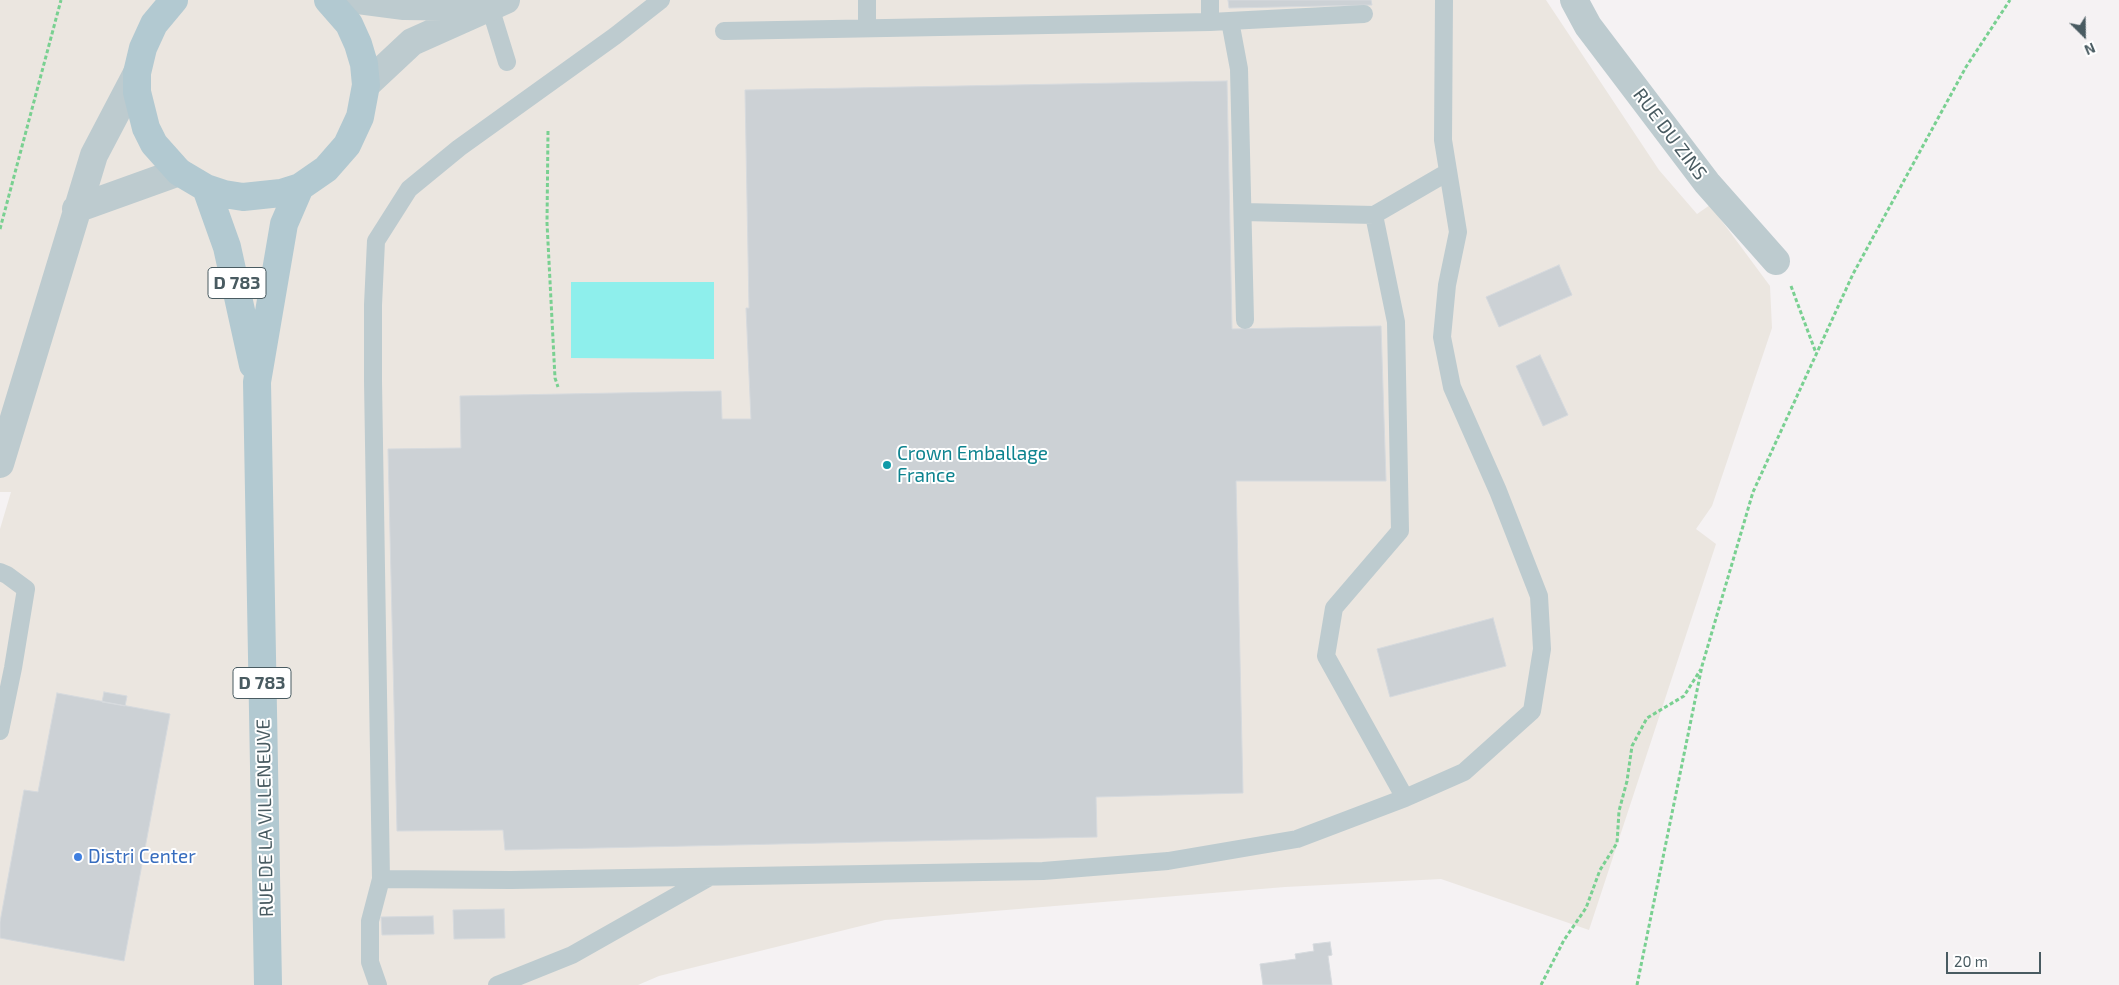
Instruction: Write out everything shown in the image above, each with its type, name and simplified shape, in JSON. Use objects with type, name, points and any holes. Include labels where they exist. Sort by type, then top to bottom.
[{"type":"main road","points":[[172,1],[150,32],[143,48],[137,73],[140,110],[146,128],[160,152],[179,172],[206,188],[243,197],[282,193],[300,187],[326,169],[347,145],[360,116],[366,85],[364,64],[349,24],[328,0]]},
{"type":"main road","name":"RUE DE LA VILLENEUVE","points":[[256,382],[284,224],[300,187]]},
{"type":"main road","name":"RUE DE LA VILLENEUVE","points":[[206,188],[236,279],[256,382],[268,985]]},
{"type":"street","points":[[358,0],[404,6],[497,2]]},
{"type":"street","name":"RUE DU ZINS","points":[[1574,0],[1588,26],[1707,183],[1774,258]]},
{"type":"street","points":[[366,85],[412,42],[497,2]]},
{"type":"street","points":[[0,464],[76,209],[94,155],[137,73]]},
{"type":"street","points":[[76,209],[179,172]]},
{"type":"lane","points":[[378,985],[370,962],[370,921],[380,879],[374,492],[373,305],[376,241],[410,189],[458,148],[615,36],[661,0]]},
{"type":"lane","points":[[867,0],[867,28]]},
{"type":"lane","points":[[1210,0],[1210,22]]},
{"type":"lane","points":[[380,879],[511,880],[1043,870],[1168,861],[1298,839],[1405,798],[1464,772],[1532,711],[1542,649],[1538,596],[1498,491],[1452,387],[1442,337],[1447,285],[1458,232],[1443,140],[1444,0]]},
{"type":"lane","points":[[497,2],[507,62]]},
{"type":"lane","points":[[724,31],[1210,22],[1364,14]]},
{"type":"lane","points":[[1230,21],[1239,69],[1245,320]]},
{"type":"lane","points":[[1243,212],[1374,215],[1448,172]]},
{"type":"lane","points":[[1374,215],[1396,322],[1400,531],[1334,608],[1326,656],[1405,798]]},
{"type":"lane","points":[[0,572],[7,574],[26,589],[0,731]]},
{"type":"lane","points":[[497,985],[572,955],[711,876]]},
{"type":"path","points":[[0,229],[61,0]]},
{"type":"path","points":[[1637,985],[1702,666],[1753,492],[1852,274],[1966,67],[2010,0]]},
{"type":"path","points":[[548,131],[547,223],[555,378],[558,387]]},
{"type":"path","points":[[1774,258],[1794,289],[1816,353]]},
{"type":"path","points":[[1541,985],[1564,940],[1586,908],[1600,870],[1617,843],[1619,812],[1627,781],[1632,746],[1647,718],[1684,696],[1702,666]]},
{"type":"shaded area","points":[[0,0],[1546,0],[1659,170],[1697,214],[1710,205],[1770,286],[1772,328],[1712,506],[1696,529],[1716,544],[1589,930],[1441,879],[1285,887],[885,920],[659,976],[638,985],[0,985],[0,529],[11,492],[0,492]]},
{"type":"water","points":[[571,282],[714,282],[714,359],[571,358]]},
{"type":"building","points":[[1228,0],[1371,0],[1372,5],[1229,8]]},
{"type":"building","name":"Crown Emballage France","points":[[1227,81],[1232,329],[1381,326],[1386,481],[1236,481],[1243,793],[1096,797],[1097,837],[505,850],[503,830],[397,831],[388,449],[461,448],[460,396],[721,391],[722,419],[751,419],[746,308],[749,308],[745,90]]},
{"type":"building","points":[[1559,265],[1572,295],[1499,327],[1486,297]]},
{"type":"building","points":[[1540,355],[1568,415],[1543,426],[1516,366]]},
{"type":"building","points":[[1493,618],[1506,666],[1390,697],[1377,649]]},
{"type":"building","points":[[104,692],[127,696],[125,706],[102,702]]},
{"type":"building","name":"Distri Center","points":[[57,693],[170,714],[124,961],[0,938],[0,922],[24,790],[38,792]]},
{"type":"building","points":[[504,909],[505,938],[454,939],[453,910]]},
{"type":"building","points":[[433,916],[434,934],[382,935],[381,917]]},
{"type":"building","points":[[1330,942],[1332,955],[1328,956],[1332,985],[1263,985],[1260,964],[1296,959],[1295,954],[1314,951],[1313,944]]},
{"type":"place","name":"Crown Emballage France","points":[[887,465]]},
{"type":"place","name":"Distri Center","points":[[78,857]]}]
